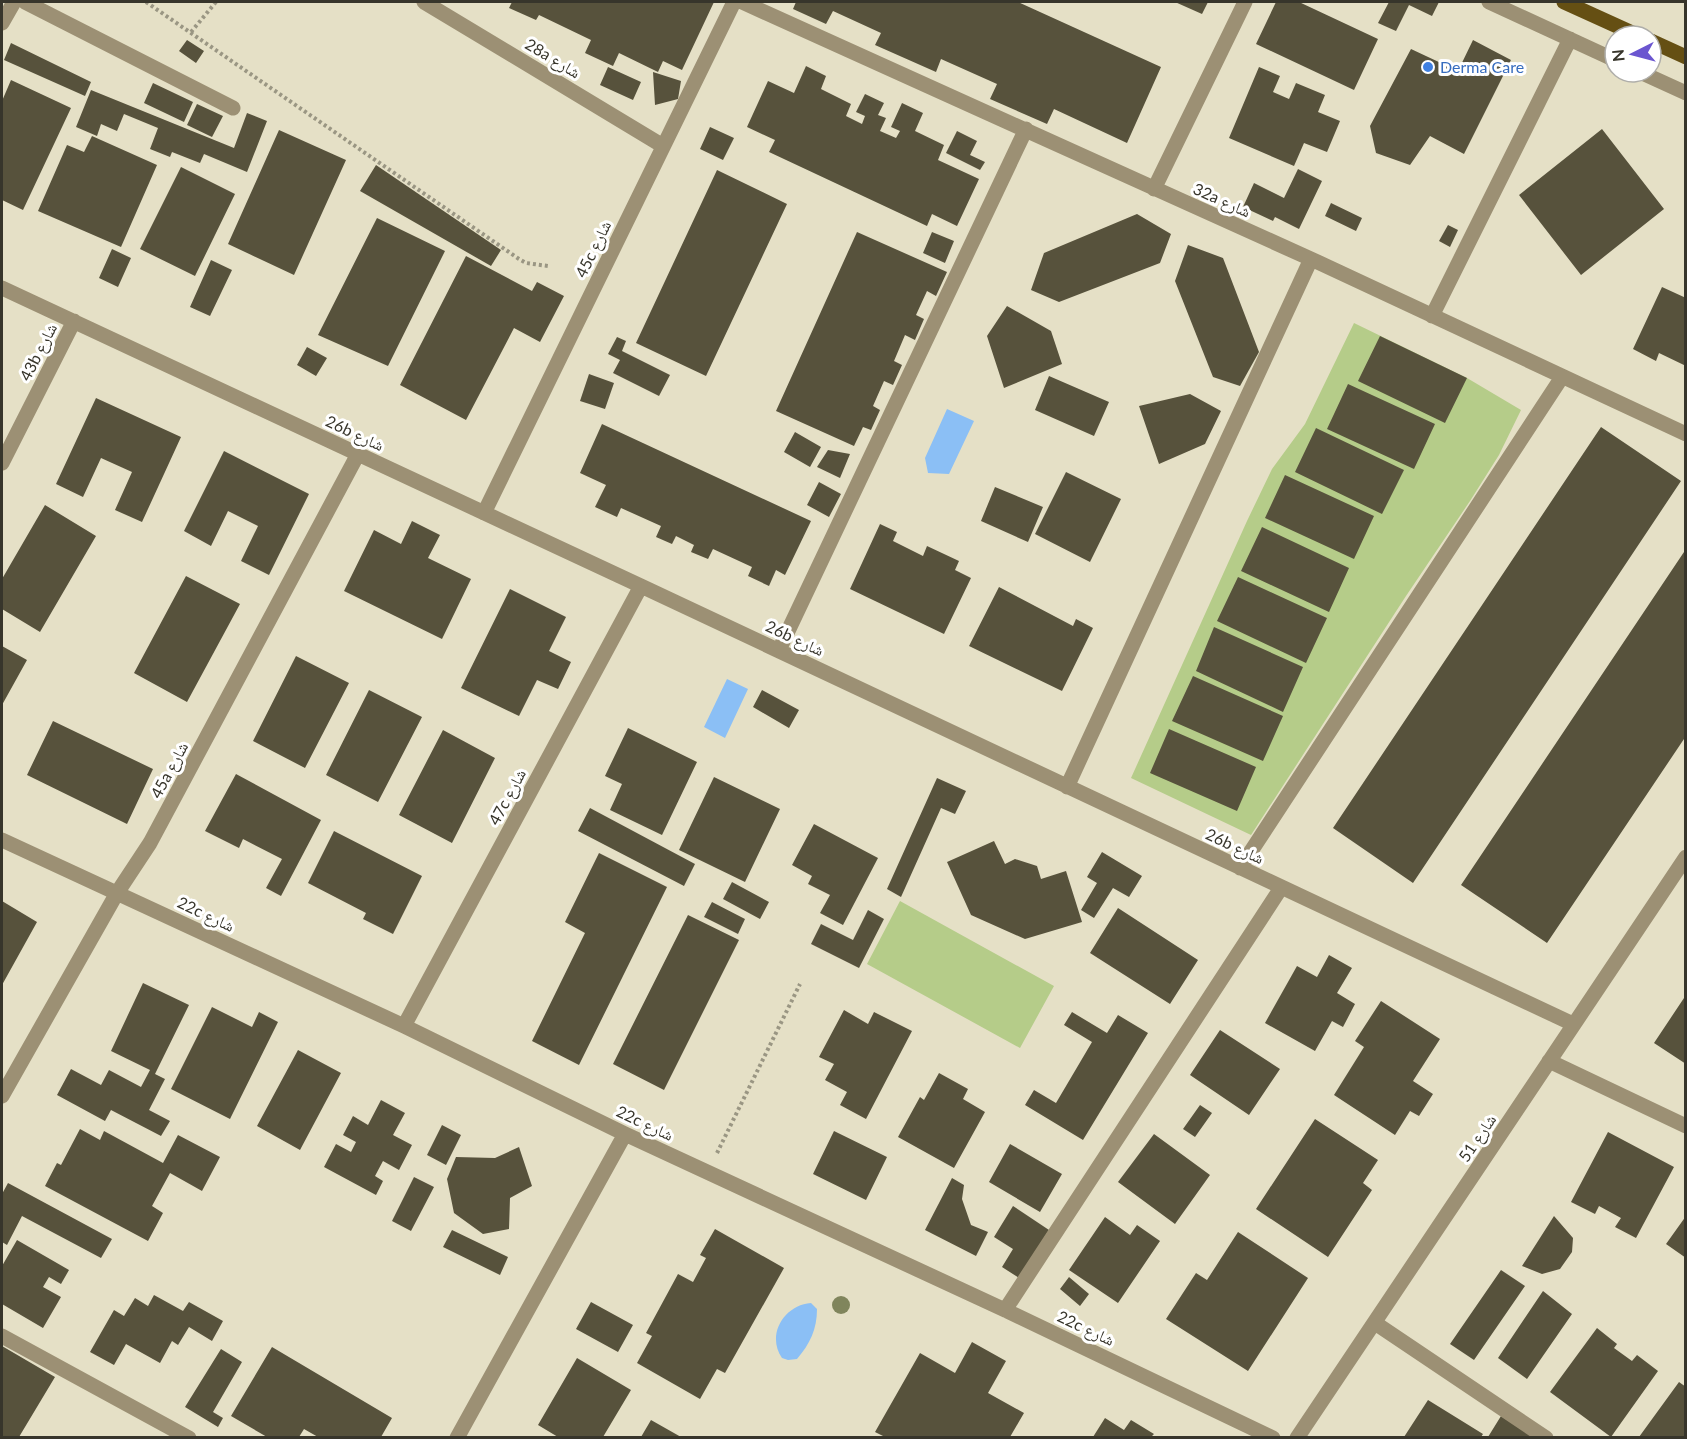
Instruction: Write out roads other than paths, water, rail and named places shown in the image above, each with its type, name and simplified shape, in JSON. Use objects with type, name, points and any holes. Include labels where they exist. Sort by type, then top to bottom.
[{"type":"main road","points":[[1564,2],[1613,24]]},
{"type":"main road","points":[[1663,46],[1686,57]]},
{"type":"street","points":[[2,23],[14,2]]},
{"type":"street","points":[[25,2],[233,108]]},
{"type":"street","name":"28a شارع","points":[[424,2],[663,146]]},
{"type":"street","name":"45c شارع","points":[[484,513],[734,2]]},
{"type":"street","name":"32a شارع","points":[[742,2],[1311,259],[1686,434]]},
{"type":"street","points":[[1154,189],[1245,2]]},
{"type":"street","points":[[1489,2],[1603,54]]},
{"type":"street","points":[[1432,316],[1570,39]]},
{"type":"street","points":[[1663,82],[1686,93]]},
{"type":"street","points":[[779,651],[1026,129]]},
{"type":"street","points":[[1067,787],[1311,259]]},
{"type":"street","name":"26b شارع","points":[[2,288],[1573,1024]]},
{"type":"street","name":"43b شارع","points":[[2,463],[74,321]]},
{"type":"street","points":[[1240,868],[1562,377]]},
{"type":"street","name":"45a شارع","points":[[2,1096],[117,893],[150,843],[358,454]]},
{"type":"street","name":"47c شارع","points":[[404,1026],[641,586]]},
{"type":"street","name":"22c شارع","points":[[2,840],[404,1026],[626,1134],[1273,1437]]},
{"type":"street","name":"شارع 51","points":[[1296,1437],[1375,1323],[1686,857]]},
{"type":"street","points":[[1005,1310],[1281,888]]},
{"type":"street","points":[[1549,1061],[1686,1126]]},
{"type":"street","points":[[457,1437],[626,1134]]},
{"type":"street","points":[[1375,1323],[1546,1437]]},
{"type":"street","points":[[2,1336],[189,1437]]},
{"type":"water","points":[[947,409],[974,421],[949,474],[928,473],[925,458]]},
{"type":"water","points":[[727,679],[748,689],[725,738],[704,727]]},
{"type":"water","points":[[811,1303],[817,1309],[817,1316],[806,1348],[797,1359],[782,1358],[776,1340],[780,1323],[793,1309]]},
{"type":"place","name":"Derma Care","points":[[1428,67]]}]
